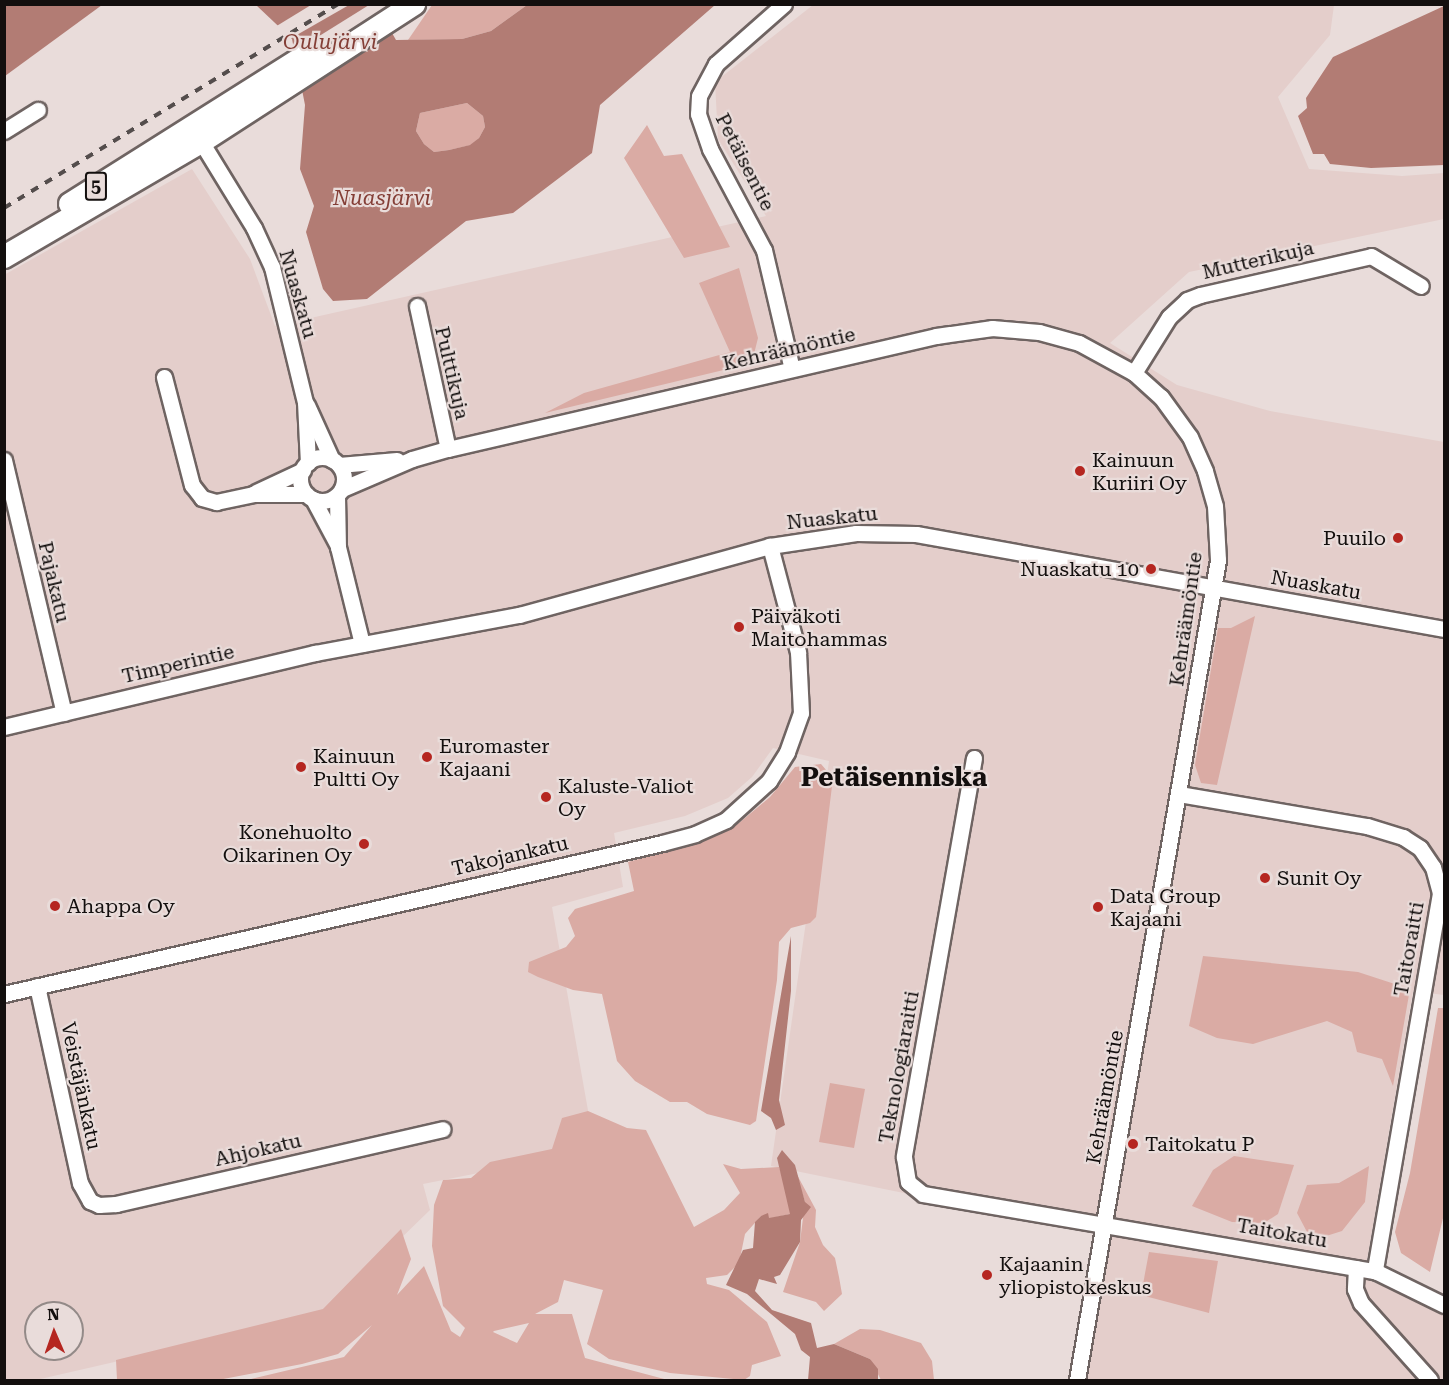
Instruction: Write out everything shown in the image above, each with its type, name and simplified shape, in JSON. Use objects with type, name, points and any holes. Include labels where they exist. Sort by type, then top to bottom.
[{"type":"highway","name":"5","points":[[271,86],[389,4]]},
{"type":"highway","name":"5","points":[[4,255],[49,218],[196,133],[271,86],[414,5]]},
{"type":"street","name":"Petäisentie","points":[[784,4],[716,64],[699,96],[698,114],[710,149],[764,250],[792,369]]},
{"type":"street","points":[[4,131],[38,110]]},
{"type":"street","name":"Nuaskatu","points":[[196,133],[254,228],[272,267],[305,402],[335,462]]},
{"type":"street","name":"Mutterikuja","points":[[1134,373],[1169,317],[1186,300],[1200,294],[1371,256],[1421,286]]},
{"type":"street","name":"Pulttikuja","points":[[417,306],[448,450]]},
{"type":"street","name":"Kehräämöntie","points":[[339,492],[412,459],[936,336],[992,328],[1039,332],[1079,343],[1134,373],[1161,397],[1190,437],[1205,471],[1217,530],[1213,588],[1077,1380]]},
{"type":"street","points":[[164,377],[192,485],[202,498],[216,502],[253,494],[309,496],[325,501],[339,492]]},
{"type":"street","name":"Nuaskatu","points":[[305,402],[305,466]]},
{"type":"street","points":[[253,494],[320,458],[335,462],[344,476],[339,492],[338,547],[362,644]]},
{"type":"street","name":"Kehräämöntie","points":[[335,462],[412,459]]},
{"type":"street","name":"Pajakatu","points":[[4,460],[64,713]]},
{"type":"street","points":[[305,466],[301,482],[338,547]]},
{"type":"street","name":"Nuaskatu","points":[[362,644],[519,615],[770,546],[856,533],[916,534],[1444,629]]},
{"type":"street","name":"Takojankatu","points":[[4,994],[612,855],[695,834],[726,820],[769,781],[787,752],[801,713],[798,652],[770,546]]},
{"type":"street","name":"Timperintie","points":[[4,727],[362,644]]},
{"type":"street","name":"Teknologiaraitti","points":[[974,758],[904,1171],[908,1182],[923,1194],[1104,1226]]},
{"type":"street","name":"Taitoraitti","points":[[1179,794],[1367,826],[1403,837],[1420,848],[1433,867],[1440,893],[1375,1271]]},
{"type":"street","name":"Veistäjänkatu","points":[[37,986],[85,1194]]},
{"type":"street","name":"Ahjokatu","points":[[85,1194],[99,1204],[116,1204],[443,1129]]},
{"type":"street","name":"Taitokatu","points":[[1104,1226],[1375,1271],[1409,1285],[1443,1308]]},
{"type":"street","points":[[1356,1268],[1355,1289],[1360,1303],[1430,1380]]},
{"type":"shaded area","points":[[432,5],[527,5],[491,31],[462,39],[408,40]]},
{"type":"shaded area","points":[[813,5],[1334,5],[1330,35],[1278,97],[1309,169],[1402,176],[1444,173],[1444,219],[1189,272],[1110,343],[1177,385],[1270,411],[1444,442],[1444,995],[1413,991],[1364,1278],[1444,1312],[1444,1380],[1069,1380],[1095,1232],[771,1166],[829,761],[773,748],[752,777],[728,798],[685,816],[614,833],[623,887],[552,907],[595,1150],[423,1184],[430,1210],[323,1314],[36,1380],[5,1380],[4,275],[192,169],[250,259],[275,326],[766,216],[718,139],[715,82]]},
{"type":"shaded area","points":[[467,103],[483,116],[485,127],[479,138],[471,145],[434,152],[424,144],[416,131],[420,113]]},
{"type":"shaded area","points":[[647,125],[664,156],[682,154],[730,247],[684,258],[624,158]]},
{"type":"shaded area","points":[[739,268],[758,338],[753,358],[736,367],[545,413],[584,393],[730,352],[699,283]]},
{"type":"shaded area","points":[[1255,616],[1217,785],[1201,783],[1195,765],[1218,628],[1231,628]]},
{"type":"shaded area","points":[[821,764],[833,778],[816,917],[810,923],[791,928],[779,942],[777,980],[756,1121],[750,1125],[707,1114],[687,1102],[670,1102],[635,1081],[617,1061],[602,994],[573,990],[538,977],[528,972],[529,962],[566,947],[575,936],[568,918],[575,909],[634,891],[628,862],[701,842],[739,823],[770,797],[795,767]]},
{"type":"shaded area","points":[[1203,956],[1358,972],[1410,989],[1393,1086],[1382,1059],[1357,1052],[1352,1032],[1327,1021],[1253,1044],[1217,1038],[1189,1026]]},
{"type":"shaded area","points":[[1438,1008],[1444,1008],[1444,1214],[1430,1272],[1401,1253],[1395,1232],[1410,1173]]},
{"type":"shaded area","points":[[830,1083],[865,1089],[854,1148],[819,1142]]},
{"type":"shaded area","points":[[588,1111],[627,1128],[646,1130],[694,1227],[724,1210],[740,1193],[723,1164],[741,1169],[779,1167],[790,1197],[790,1214],[768,1219],[761,1216],[745,1234],[739,1263],[727,1275],[706,1278],[707,1284],[729,1290],[767,1322],[781,1356],[752,1365],[750,1376],[744,1380],[670,1373],[609,1359],[587,1344],[603,1290],[564,1280],[558,1302],[535,1314],[572,1314],[585,1358],[668,1380],[247,1380],[344,1357],[372,1325],[338,1354],[302,1364],[218,1380],[117,1380],[116,1360],[323,1309],[401,1229],[411,1259],[397,1295],[424,1266],[451,1331],[460,1337],[465,1328],[443,1306],[432,1246],[434,1205],[443,1180],[471,1178],[490,1162],[552,1149],[562,1118]],"holes":[[[529,1323],[517,1343],[493,1332]]]},
{"type":"shaded area","points":[[1234,1156],[1294,1165],[1278,1214],[1264,1223],[1232,1222],[1192,1206],[1213,1170]]},
{"type":"shaded area","points":[[1369,1166],[1365,1202],[1342,1231],[1323,1237],[1307,1232],[1297,1213],[1307,1185],[1339,1183]]},
{"type":"shaded area","points":[[795,1171],[816,1210],[815,1227],[823,1245],[835,1258],[839,1277],[842,1294],[824,1311],[816,1302],[783,1292],[800,1242],[805,1202]]},
{"type":"shaded area","points":[[1149,1252],[1218,1261],[1209,1313],[1141,1295]]},
{"type":"shaded area","points":[[860,1329],[880,1330],[921,1343],[932,1361],[934,1380],[881,1380],[870,1359],[834,1344]]},
{"type":"water","points":[[5,4],[102,4],[102,5],[5,76]]},
{"type":"water","name":"Nuasjärvi","points":[[256,5],[376,5],[396,40],[462,39],[491,31],[527,5],[715,5],[600,105],[592,153],[513,213],[466,221],[367,299],[333,301],[323,289],[306,232],[314,206],[300,169],[305,105],[292,39]],"holes":[[[467,103],[483,116],[485,127],[479,138],[470,145],[449,150],[434,152],[424,144],[416,131],[420,113]]]},
{"type":"water","points":[[1444,6],[1444,165],[1371,168],[1330,164],[1324,154],[1313,154],[1298,116],[1307,108],[1306,98],[1333,57]]},
{"type":"water","points":[[791,936],[791,991],[779,1100],[785,1125],[776,1130],[771,1118],[761,1111]]},
{"type":"water","points":[[782,1150],[795,1165],[805,1202],[811,1207],[801,1220],[800,1242],[780,1275],[774,1277],[777,1284],[759,1279],[755,1291],[772,1310],[811,1323],[817,1348],[834,1344],[870,1359],[878,1369],[878,1380],[808,1380],[810,1357],[801,1350],[795,1334],[747,1294],[726,1285],[743,1250],[753,1248],[755,1222],[768,1213],[769,1218],[790,1214],[777,1158]]},
{"type":"pier","points":[[379,4],[393,28],[298,87],[292,53],[369,5]]},
{"type":"pier","points":[[311,5],[349,5],[288,40],[275,27]]},
{"type":"railway","points":[[4,208],[338,4]]},
{"type":"place","name":"Kainuun Kuriiri Oy","points":[[1080,471]]},
{"type":"place","name":"Puuilo","points":[[1398,538]]},
{"type":"place","name":"Nuaskatu 10","points":[[1151,569]]},
{"type":"place","name":"Päiväkoti Maitohammas","points":[[739,627]]},
{"type":"place","name":"Euromaster Kajaani","points":[[427,757]]},
{"type":"place","name":"Kainuun Pultti Oy","points":[[301,767]]},
{"type":"place","name":"Kaluste-Valiot Oy","points":[[546,797]]},
{"type":"place","name":"Konehuolto Oikarinen Oy","points":[[364,844]]},
{"type":"place","name":"Sunit Oy","points":[[1265,878]]},
{"type":"place","name":"Ahappa Oy","points":[[55,906]]},
{"type":"place","name":"Data Group Kajaani","points":[[1098,907]]},
{"type":"place","name":"Taitokatu P","points":[[1133,1144]]},
{"type":"place","name":"Kajaanin yliopistokeskus","points":[[987,1275]]},
{"type":"district","name":"Petäisenniska","points":[[894,778]]},
{"type":"water label","name":"Oulujärvi","points":[[330,42]]}]
